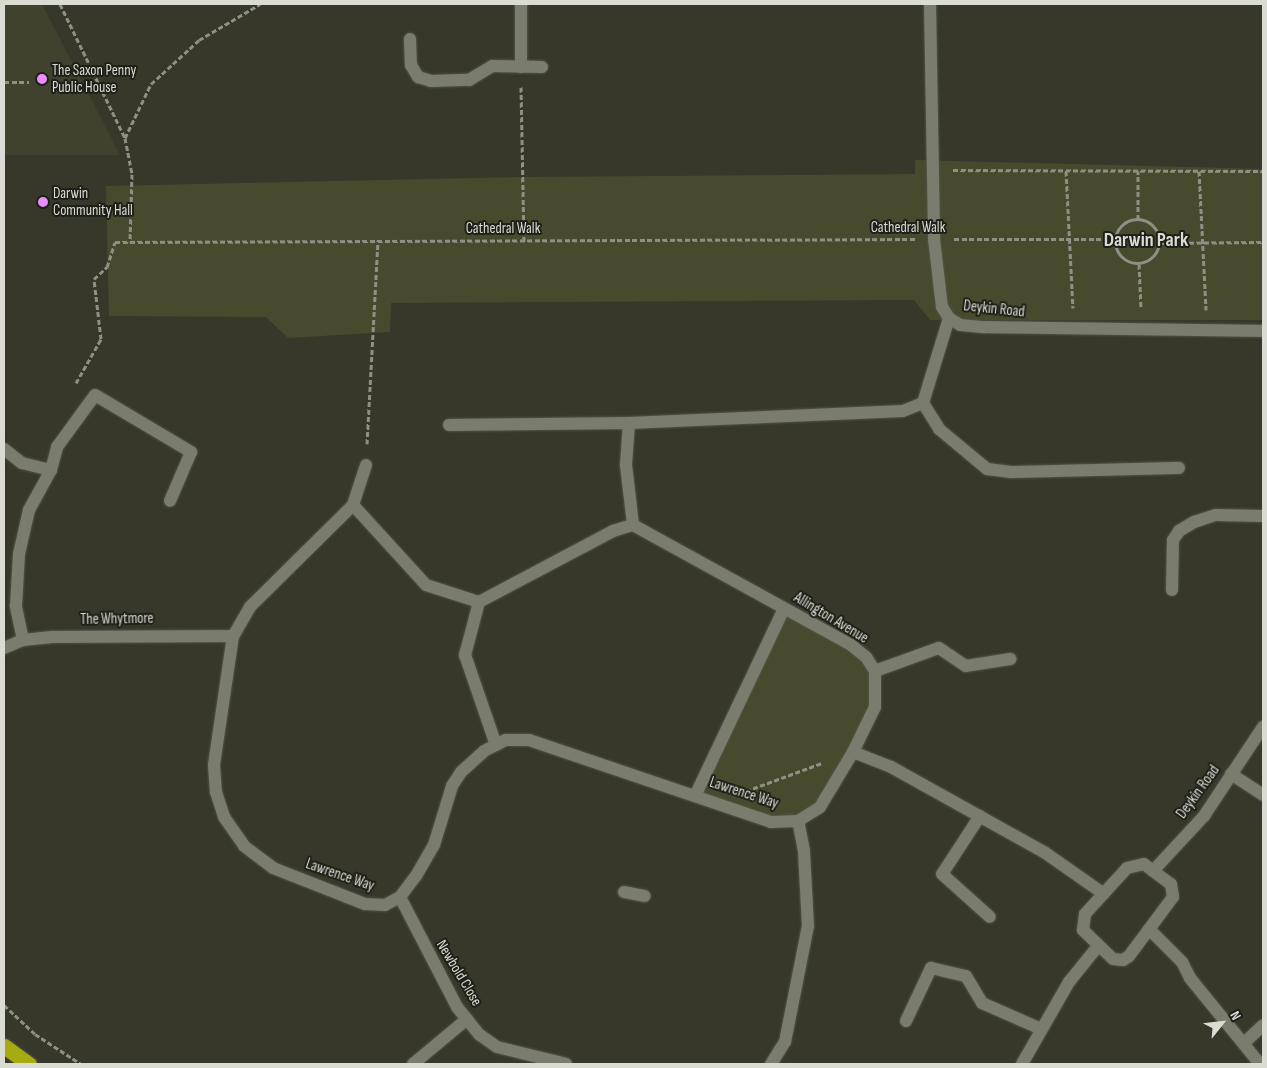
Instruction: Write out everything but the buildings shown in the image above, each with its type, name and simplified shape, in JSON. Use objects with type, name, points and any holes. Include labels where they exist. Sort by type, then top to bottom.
[{"type":"highway","points":[[4,1046],[29,1064]]},
{"type":"street","points":[[521,67],[522,4]]},
{"type":"street","name":"Deykin Road","points":[[930,4],[934,239],[942,307],[950,318],[960,324],[985,327],[1143,331],[1263,331]]},
{"type":"street","points":[[410,39],[411,66],[418,77],[460,82],[469,80],[492,66],[542,67]]},
{"type":"street","points":[[950,318],[923,403],[939,429],[987,469],[1011,472],[1179,468]]},
{"type":"street","points":[[23,640],[16,606],[19,554],[30,510],[51,470],[57,447],[95,395],[191,452],[170,501]]},
{"type":"street","points":[[449,426],[629,423],[903,410],[923,403]]},
{"type":"street","points":[[352,505],[426,584],[479,602],[613,531],[633,526],[626,465],[629,423]]},
{"type":"street","points":[[4,449],[22,463],[51,470]]},
{"type":"street","name":"Lawrence Way","points":[[366,465],[352,505],[250,607],[233,636],[214,765],[216,792],[224,817],[244,846],[273,868],[365,904],[385,905],[400,897],[416,876],[434,844],[452,786],[472,762],[506,740],[529,740],[696,794],[771,822],[798,821]]},
{"type":"street","points":[[1172,590],[1173,540],[1179,531],[1194,522],[1216,515],[1263,516]]},
{"type":"street","name":"Allington Avenue","points":[[633,526],[851,645],[866,657],[875,671]]},
{"type":"street","points":[[479,602],[465,655],[496,745]]},
{"type":"street","points":[[696,794],[784,609]]},
{"type":"street","name":"The Whytmore","points":[[4,648],[23,640],[52,637],[233,636]]},
{"type":"street","points":[[771,1064],[785,1042],[808,926],[804,851],[798,821],[820,807],[853,752],[875,707],[875,671],[939,648],[966,666],[1010,659]]},
{"type":"street","name":"Deykin Road","points":[[1153,871],[1204,816],[1263,727]]},
{"type":"street","points":[[853,752],[891,767],[1044,852],[1104,894]]},
{"type":"street","points":[[1231,774],[1263,795]]},
{"type":"street","points":[[980,816],[942,874],[990,917]]},
{"type":"street","points":[[1144,864],[1171,884],[1173,897],[1149,930],[1123,960],[1113,959],[1083,930],[1085,914],[1104,894],[1127,868],[1144,864]]},
{"type":"street","points":[[624,892],[645,896]]},
{"type":"street","name":"Newbold Close","points":[[400,897],[448,990],[480,1035],[497,1047],[560,1064]]},
{"type":"street","points":[[1149,930],[1182,962],[1190,978],[1260,1064]]},
{"type":"street","points":[[1022,1064],[1069,982],[1098,946]]},
{"type":"street","points":[[906,1021],[931,968],[966,976],[982,1003],[1041,1029]]},
{"type":"street","points":[[413,1064],[467,1019]]},
{"type":"street","points":[[1244,1043],[1263,1025]]},
{"type":"path","points":[[60,4],[125,138],[132,174],[130,242]]},
{"type":"path","points":[[125,138],[151,84],[199,40],[260,4]]},
{"type":"path","points":[[521,67],[524,241]]},
{"type":"path","points":[[4,82],[29,82]]},
{"type":"path","points":[[933,170],[1263,171]]},
{"type":"path","points":[[1066,171],[1075,330]]},
{"type":"path","points":[[1138,171],[1138,219]]},
{"type":"path","points":[[1199,171],[1208,331]]},
{"type":"path","points":[[1138,219],[1151,224],[1159,236],[1159,243],[1155,255],[1139,264],[1120,257],[1114,239],[1125,222],[1138,219]]},
{"type":"path","name":"Cathedral Walk","points":[[74,386],[101,339],[94,279],[107,267],[115,242],[1114,239]]},
{"type":"path","points":[[366,465],[378,240]]},
{"type":"path","points":[[1159,243],[1263,242]]},
{"type":"path","points":[[1139,264],[1143,331]]},
{"type":"path","points":[[743,792],[853,752]]},
{"type":"path","points":[[4,1005],[34,1034],[81,1064]]},
{"type":"shaded area","name":"The Saxon Penny Public House","points":[[4,4],[42,4],[120,155],[4,155]]},
{"type":"shaded area","points":[[915,160],[1263,169],[1263,320],[930,320],[914,300],[391,303],[390,332],[288,338],[266,317],[109,316],[106,186],[517,177],[915,174]]},
{"type":"shaded area","points":[[784,609],[866,657],[877,688],[838,779],[798,821],[771,822],[696,794]]},
{"type":"place","name":"The Saxon Penny Public House","points":[[42,79]]},
{"type":"place","name":"Darwin Community Hall","points":[[43,202]]},
{"type":"district","name":"Darwin Park","points":[[1146,240]]}]
